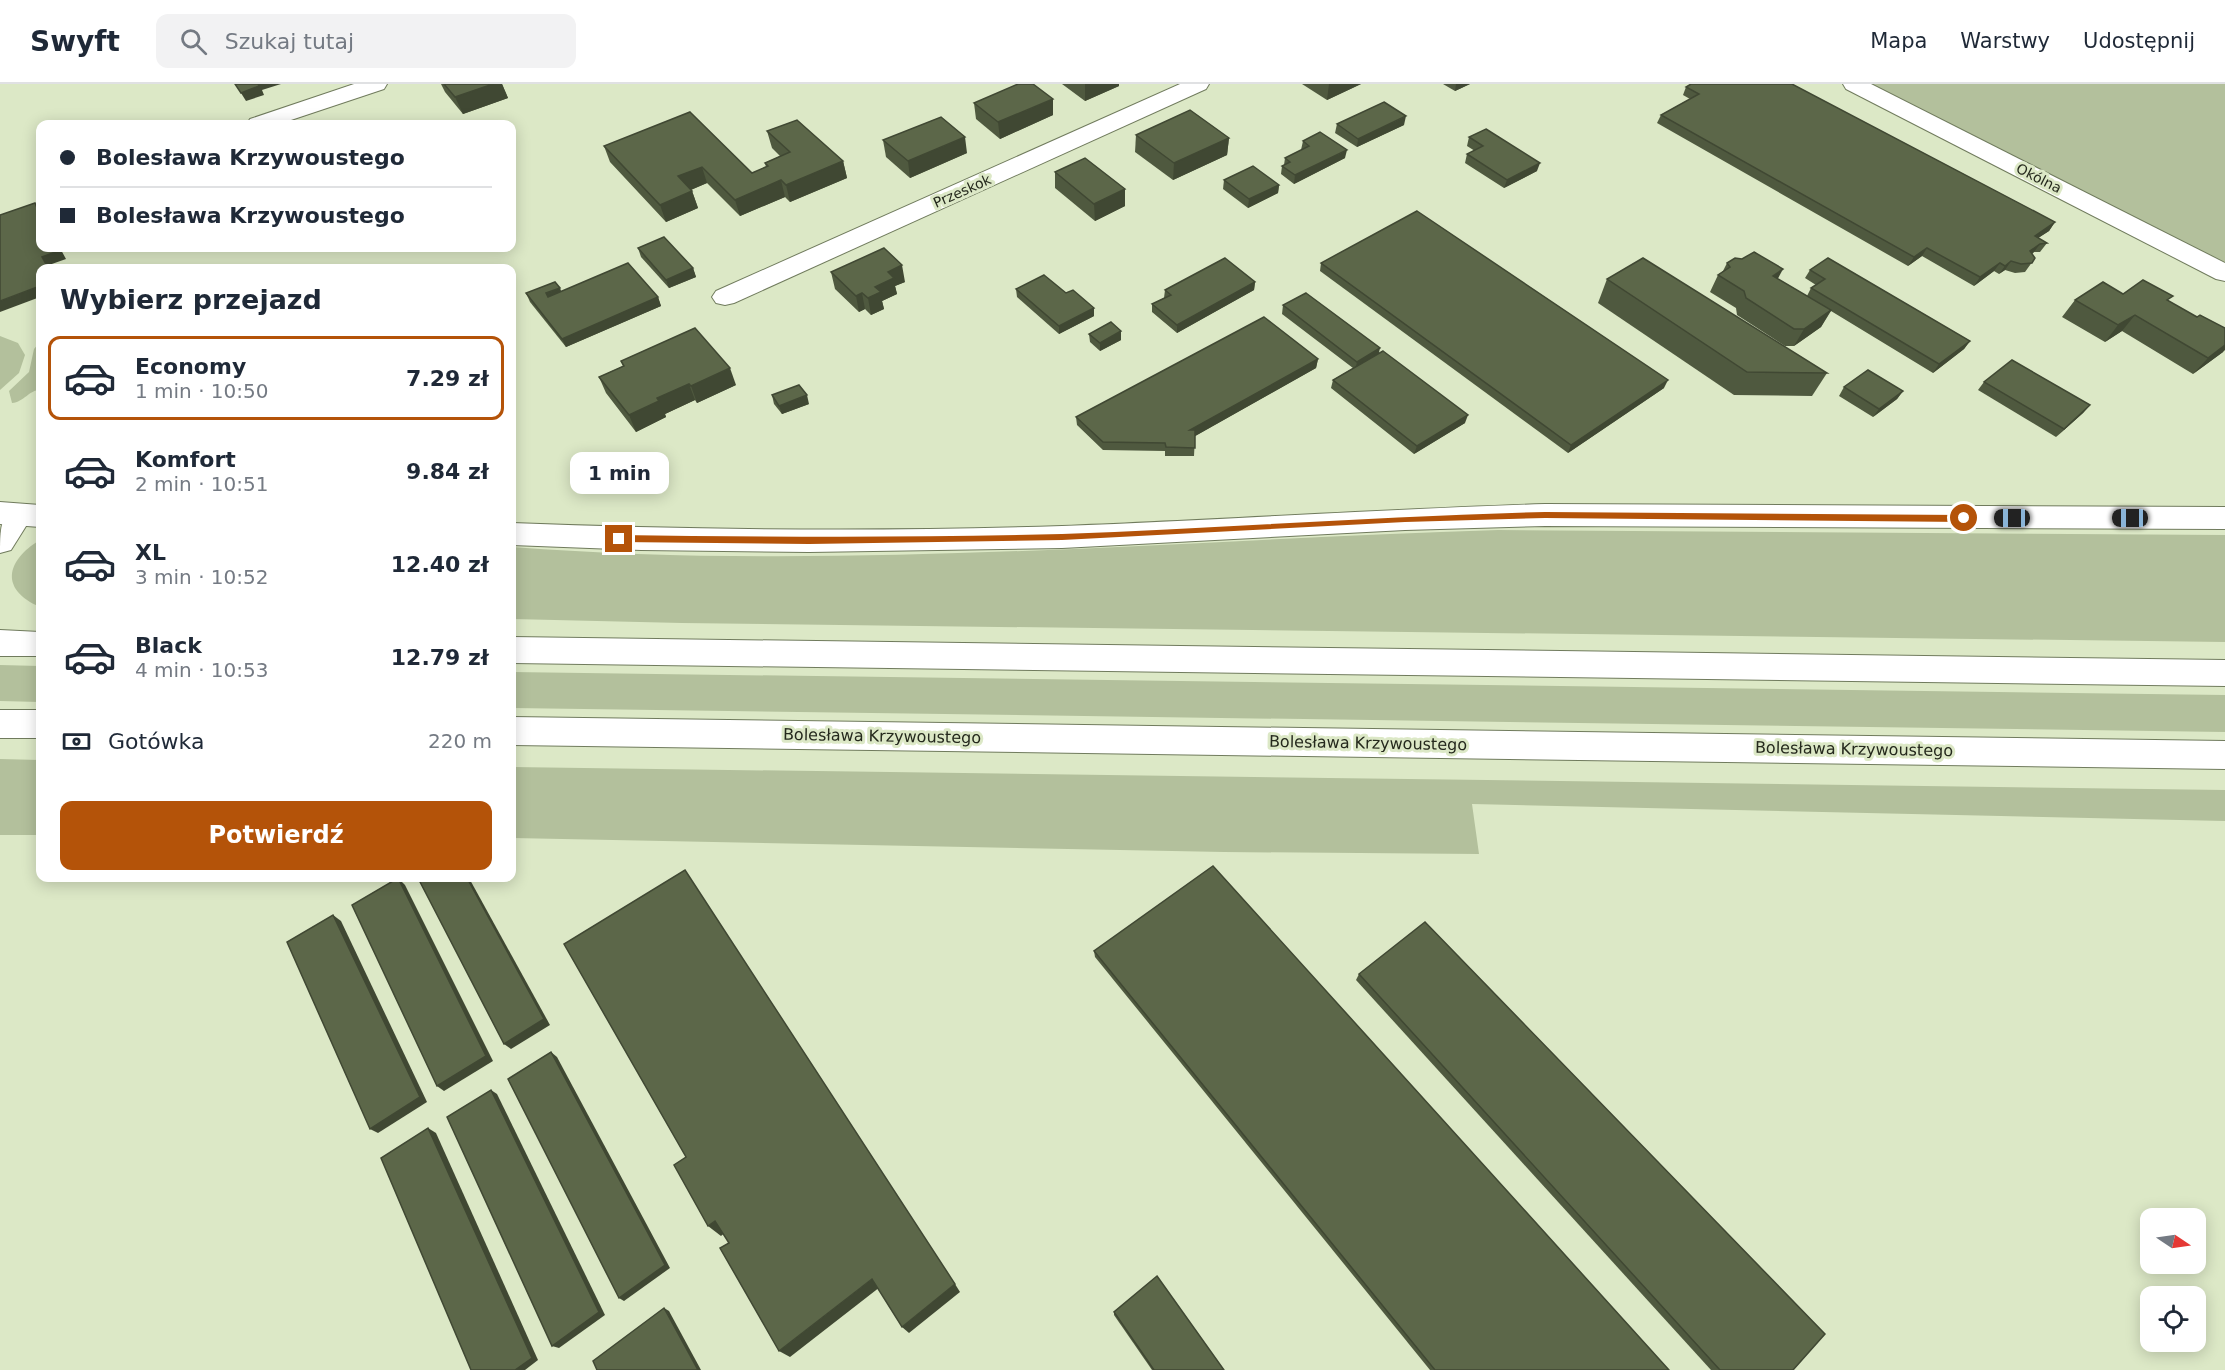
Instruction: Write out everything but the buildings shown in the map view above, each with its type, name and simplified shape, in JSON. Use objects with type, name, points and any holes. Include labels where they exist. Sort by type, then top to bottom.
[{"type":"main road","points":[[270,120],[376,84]]},
{"type":"main road","name":"Przeskok","points":[[725,297],[1198,84]]},
{"type":"main road","name":"Okólna","points":[[1854,84],[2225,273]]},
{"type":"main road","points":[[0,542],[19,515]]},
{"type":"main road","points":[[516,534],[641,540],[798,541],[1062,537],[1405,519],[1545,515],[2225,518]]},
{"type":"main road","points":[[0,630],[23,644]]},
{"type":"main road","points":[[516,650],[2225,674]]},
{"type":"main road","points":[[0,724],[36,724]]},
{"type":"main road","name":"Bolesława Krzywoustego","points":[[516,731],[2225,754]]},
{"type":"green space","points":[[1868,84],[2225,84],[2225,264]]},
{"type":"green space","points":[[0,336],[18,343],[25,355],[19,373],[0,390]]},
{"type":"green space","points":[[36,347],[36,391],[12,403],[9,391],[29,372]]},
{"type":"green space","points":[[1498,530],[2225,535],[2225,642],[516,619],[516,547],[635,554],[881,555],[1005,552]]},
{"type":"green space","points":[[36,543],[36,605],[18,592],[13,584],[14,566],[28,548]]},
{"type":"green space","points":[[0,665],[36,666],[36,702],[0,701]]},
{"type":"green space","points":[[516,672],[2225,695],[2225,732],[516,708]]},
{"type":"green space","points":[[0,759],[36,760],[36,835],[0,835]]},
{"type":"green space","points":[[516,767],[2225,790],[2225,821],[1472,804],[1479,854],[1224,852],[516,838]]},
{"type":"route","points":[[619,539],[809,541],[1062,537],[1405,519],[1545,515],[1964,518]]}]
